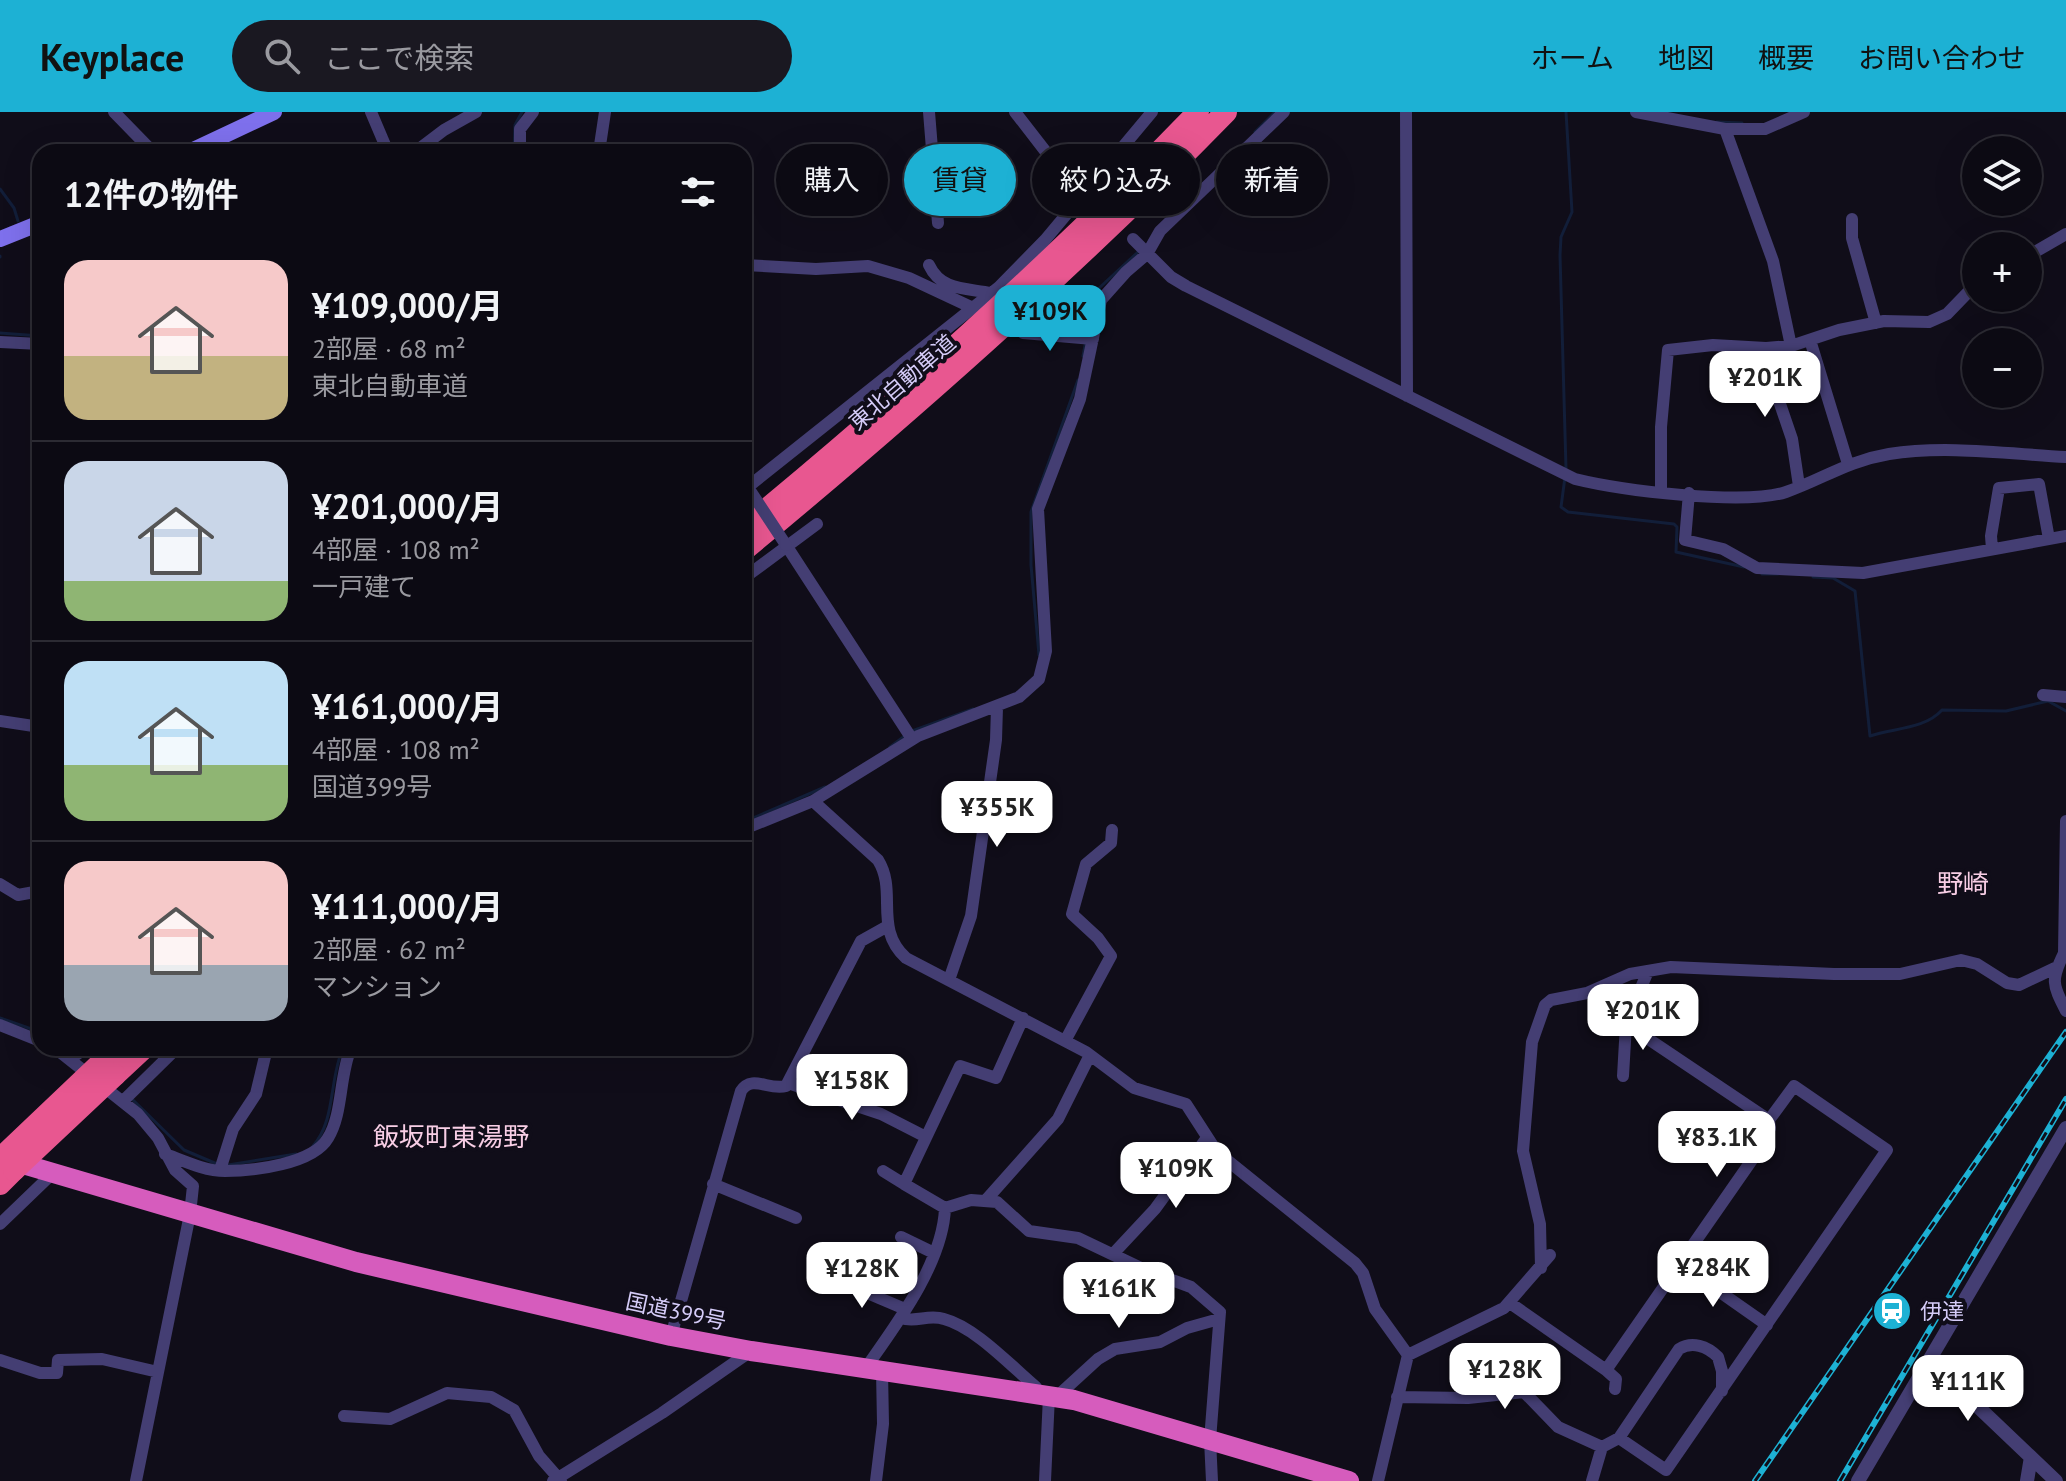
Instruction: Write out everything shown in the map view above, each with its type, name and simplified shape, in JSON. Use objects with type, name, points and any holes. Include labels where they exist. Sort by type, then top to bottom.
[{"type":"highway","points":[[1158,144],[1183,112]]},
{"type":"highway","name":"東北自動車道","points":[[1167,144],[1198,112]]},
{"type":"highway","name":"東北自動車道","points":[[752,543],[914,407],[1081,257],[1226,112]]},
{"type":"highway","points":[[1081,257],[1243,112]]},
{"type":"highway","name":"東北自動車道","points":[[752,521],[958,346],[1096,216]]},
{"type":"highway","points":[[4,1168],[93,1057]]},
{"type":"highway","name":"国道399号","points":[[4,1168],[53,1173],[356,1262],[671,1336],[1049,1396],[1111,1409],[1349,1481]]},
{"type":"main road","points":[[206,144],[274,112]]},
{"type":"main road","points":[[0,239],[32,226]]},
{"type":"street","points":[[114,112],[145,144]]},
{"type":"street","points":[[371,112],[385,144]]},
{"type":"street","points":[[426,144],[476,112]]},
{"type":"street","points":[[520,144],[520,129],[533,112]]},
{"type":"street","points":[[600,144],[605,112]]},
{"type":"street","points":[[929,112],[938,223]]},
{"type":"street","points":[[1015,112],[1040,144]]},
{"type":"street","points":[[1127,144],[1152,112]]},
{"type":"street","points":[[752,826],[813,801],[909,735],[997,707],[1033,687],[1044,669],[1046,651],[1038,509],[1080,399],[1088,339],[1101,300],[1141,247],[1284,112]]},
{"type":"street","points":[[1406,112],[1407,396]]},
{"type":"street","points":[[1636,112],[1725,129],[1765,129],[1804,112]]},
{"type":"street","points":[[1725,129],[1773,261],[1787,346],[1779,401],[1792,439],[1799,486]]},
{"type":"street","points":[[752,483],[991,293],[1068,216]]},
{"type":"street","points":[[1852,219],[1852,238],[1876,323]]},
{"type":"street","points":[[2042,248],[2066,234]]},
{"type":"street","points":[[1141,247],[1171,277],[1186,286],[1575,479],[1661,491],[1762,498],[1799,486],[1848,464],[1891,454],[1937,452],[2066,457]]},
{"type":"street","points":[[752,265],[816,269],[868,266],[909,278],[973,308]]},
{"type":"street","points":[[929,265],[934,277],[945,286],[991,293]]},
{"type":"street","points":[[1661,491],[1661,427],[1668,350],[1713,345],[1787,346],[1839,330],[1876,323],[1938,319],[1962,301]]},
{"type":"street","points":[[1023,333],[1088,339]]},
{"type":"street","points":[[1810,340],[1848,464]]},
{"type":"street","points":[[0,342],[32,344]]},
{"type":"street","points":[[1992,549],[1991,536],[1999,488],[2039,484],[2049,539]]},
{"type":"street","points":[[1689,493],[1685,540],[1723,549],[1757,568],[1863,573],[2066,536]]},
{"type":"street","points":[[752,497],[909,735]]},
{"type":"street","points":[[752,572],[817,524]]},
{"type":"street","points":[[2043,695],[2066,697]]},
{"type":"street","points":[[949,980],[971,916],[996,740],[997,707]]},
{"type":"street","points":[[0,721],[32,726]]},
{"type":"street","points":[[813,801],[884,869],[886,927],[898,951],[1090,1055],[1134,1088],[1186,1104],[1217,1152],[1355,1263],[1363,1273],[1375,1309],[1408,1355]]},
{"type":"street","points":[[2066,821],[2065,953],[2055,968],[2053,980],[2066,1011]]},
{"type":"street","points":[[1065,1041],[1111,956],[1098,938],[1072,914],[1086,864],[1111,843],[1112,830]]},
{"type":"street","points":[[0,884],[18,895],[32,892]]},
{"type":"street","points":[[671,1336],[744,1085],[753,1082],[780,1088],[788,1083],[861,941],[886,927]]},
{"type":"street","points":[[1541,1268],[1540,1224],[1523,1151],[1532,1042],[1540,1017],[1551,1000],[1587,993],[1602,984],[1671,967],[1900,974],[1961,960],[1977,964],[2007,983],[2019,985],[2055,968]]},
{"type":"street","points":[[1623,1076],[1626,1024],[1648,971]]},
{"type":"street","points":[[904,1184],[960,1066],[996,1078],[1023,1018]]},
{"type":"street","points":[[1626,1024],[1769,1120]]},
{"type":"street","points":[[0,1025],[32,1038]]},
{"type":"street","points":[[986,1200],[1058,1119],[1090,1055]]},
{"type":"street","points":[[127,1098],[169,1056]]},
{"type":"street","points":[[221,1166],[233,1129],[256,1094],[265,1056]]},
{"type":"street","points":[[165,1154],[221,1166],[301,1160],[321,1147],[333,1128],[342,1070],[348,1056]]},
{"type":"street","points":[[93,1057],[158,1138],[175,1170],[193,1186],[136,1481]]},
{"type":"street","points":[[788,1083],[881,1114],[926,1137]]},
{"type":"street","points":[[1606,1370],[1754,1157],[1770,1128],[1769,1120],[1794,1086],[1887,1150],[1666,1470],[1619,1438]]},
{"type":"street","points":[[1858,1481],[2066,1128]]},
{"type":"street","points":[[1113,1254],[1155,1209],[1206,1139]]},
{"type":"street","points":[[883,1171],[945,1208]]},
{"type":"street","points":[[0,1224],[53,1173]]},
{"type":"street","points":[[713,1184],[796,1218]]},
{"type":"street","points":[[945,1208],[958,1202],[997,1202],[1034,1233],[1078,1238],[1191,1287],[1220,1312],[1210,1440],[1212,1481]]},
{"type":"street","points":[[876,1481],[883,1424],[874,1370],[944,1233],[945,1208]]},
{"type":"street","points":[[901,1237],[934,1253]]},
{"type":"street","points":[[1408,1355],[1483,1320],[1510,1303],[1550,1255]]},
{"type":"street","points":[[1680,1264],[1767,1325]]},
{"type":"street","points":[[832,1278],[903,1313],[912,1322],[934,1317],[957,1324],[1049,1396]]},
{"type":"street","points":[[1510,1303],[1606,1370],[1616,1379],[1615,1389]]},
{"type":"street","points":[[1049,1396],[1063,1391],[1098,1359],[1115,1349],[1160,1342],[1187,1328],[1219,1319]]},
{"type":"street","points":[[1592,1481],[1602,1447],[1619,1438],[1671,1357],[1685,1345],[1706,1348],[1718,1357],[1722,1391]]},
{"type":"street","points":[[344,1416],[390,1419],[447,1393],[491,1397],[514,1410],[539,1456],[557,1480],[751,1351]]},
{"type":"street","points":[[1378,1481],[1408,1355]]},
{"type":"street","points":[[0,1360],[40,1373],[57,1373],[58,1360],[87,1358],[158,1372]]},
{"type":"street","points":[[1930,1361],[2056,1481]]},
{"type":"street","points":[[1397,1397],[1468,1398],[1524,1392],[1558,1427],[1602,1447]]},
{"type":"street","points":[[1045,1481],[1049,1396]]},
{"type":"street","points":[[2027,1481],[2031,1457]]},
{"type":"waterway","points":[[514,144],[515,125],[522,112]]},
{"type":"waterway","points":[[1255,132],[1275,112]]},
{"type":"waterway","points":[[1566,112],[1572,212],[1561,237],[1560,255],[1566,469]]},
{"type":"waterway","points":[[1717,122],[1742,123]]},
{"type":"waterway","points":[[0,189],[14,208],[18,221]]},
{"type":"waterway","points":[[1087,333],[1097,290],[1138,252]]},
{"type":"waterway","points":[[0,333],[32,335]]},
{"type":"waterway","points":[[1083,356],[1086,340]]},
{"type":"waterway","points":[[1039,655],[1031,565],[1031,512],[1078,380]]},
{"type":"waterway","points":[[1565,477],[1561,507],[1568,512],[1674,524],[1677,527],[1676,552],[1744,567]]},
{"type":"waterway","points":[[1762,574],[1778,574]]},
{"type":"waterway","points":[[1813,577],[1833,578],[1855,591],[1870,736],[1927,721],[1942,710],[2006,711],[2048,701],[2066,711]]},
{"type":"waterway","points":[[912,731],[973,709]]},
{"type":"waterway","points":[[890,747],[906,735]]},
{"type":"waterway","points":[[752,819],[825,787]]},
{"type":"waterway","points":[[0,1018],[32,1029]]},
{"type":"waterway","points":[[313,1146],[329,1112],[340,1056]]},
{"type":"waterway","points":[[132,1099],[184,1150],[217,1164]]},
{"type":"waterway","points":[[228,1165],[296,1154]]},
{"type":"railway","points":[[1755,1481],[2066,1032]]},
{"type":"railway","points":[[1840,1481],[2066,1099]]},
{"type":"place","name":"伊達","points":[[1892,1311]]},
{"type":"district","name":"野崎","points":[[1963,884]]},
{"type":"district","name":"飯坂町東湯野","points":[[451,1137]]}]
